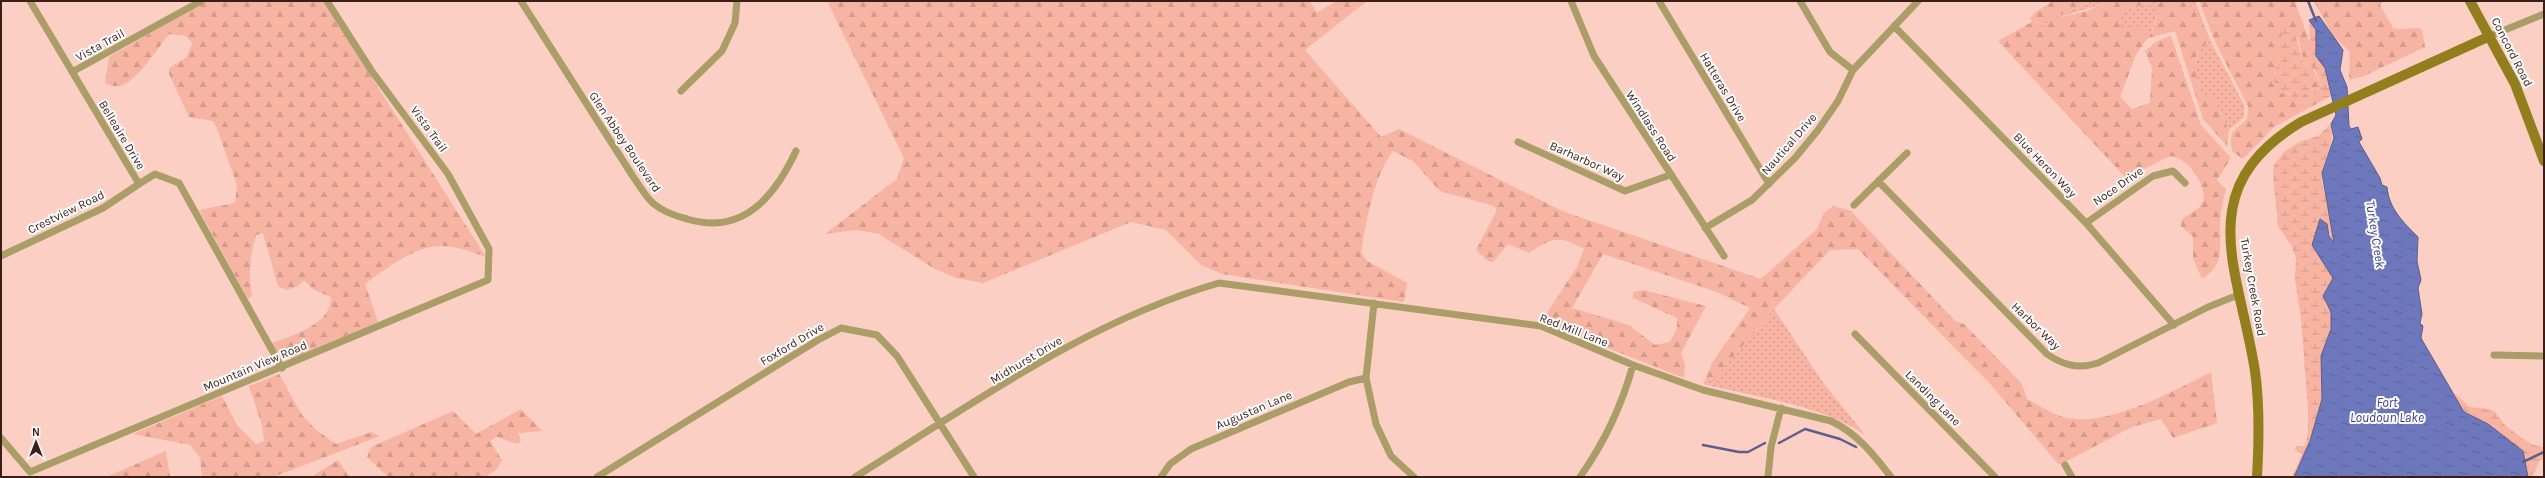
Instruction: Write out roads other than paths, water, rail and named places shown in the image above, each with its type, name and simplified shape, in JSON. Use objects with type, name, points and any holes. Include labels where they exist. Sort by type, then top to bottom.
[{"type":"street","name":"Belleaire Drive","points":[[30,1],[139,184],[155,174],[179,183],[282,368]]},
{"type":"street","name":"Vista Trail","points":[[72,72],[201,1]]},
{"type":"street","name":"Vista Trail","points":[[327,1],[371,70],[448,174],[489,249],[488,280]]},
{"type":"street","name":"Glen Abbey Boulevard","points":[[521,1],[634,178],[653,204],[664,211],[699,222],[723,222],[748,213],[771,195],[796,150]]},
{"type":"street","points":[[682,91],[722,51],[736,23],[737,1]]},
{"type":"street","name":"Windlass Road","points":[[1571,1],[1594,56],[1724,256]]},
{"type":"street","name":"Hatteras Drive","points":[[1659,1],[1769,184]]},
{"type":"street","points":[[1800,1],[1830,52],[1853,70]]},
{"type":"street","name":"Nautical Drive","points":[[1705,228],[1752,200],[1769,184],[1818,130],[1838,101],[1853,70],[1918,1]]},
{"type":"street","name":"Concord Road","points":[[2470,1],[2515,84],[2544,161]]},
{"type":"street","points":[[2490,36],[2544,14]]},
{"type":"street","name":"Blue Heron Way","points":[[1894,26],[2086,222],[2174,325]]},
{"type":"street","name":"Turkey Creek Road","points":[[2257,477],[2259,438],[2255,372],[2238,295],[2230,232],[2231,209],[2248,167],[2276,137],[2368,91],[2490,36]]},
{"type":"street","name":"Barharbor Way","points":[[1518,142],[1625,190],[1670,175]]},
{"type":"street","points":[[1854,205],[1907,153]]},
{"type":"street","name":"Noce Drive","points":[[2086,222],[2157,174],[2173,171],[2185,183]]},
{"type":"street","name":"Harbor Way","points":[[1878,181],[2047,354],[2059,362],[2081,367],[2098,363],[2238,295]]},
{"type":"street","name":"Crestview Road","points":[[1,256],[103,208],[139,184]]},
{"type":"street","name":"Mountain View Road","points":[[1,438],[30,472],[282,368],[488,280]]},
{"type":"street","name":"Red Mill Lane","points":[[1220,283],[1541,326],[1633,365],[1703,390],[1831,421],[1844,427],[1861,440],[1891,477]]},
{"type":"street","name":"Midhurst Drive","points":[[854,477],[1066,348],[1123,320],[1199,289],[1220,283]]},
{"type":"street","points":[[1374,303],[1366,378],[1376,424],[1391,456],[1414,477]]},
{"type":"street","name":"Foxford Drive","points":[[598,477],[818,340],[841,328],[877,335],[897,356],[974,477]]},
{"type":"street","name":"Landing Lane","points":[[1855,334],[1995,477]]},
{"type":"street","points":[[2494,355],[2544,356]]},
{"type":"street","points":[[1580,477],[1598,452],[1627,385],[1633,365]]},
{"type":"street","name":"Augustan Lane","points":[[1161,477],[1170,464],[1191,449],[1349,382],[1366,378]]},
{"type":"street","points":[[1768,477],[1771,447],[1780,408]]},
{"type":"street","points":[[2065,465],[2072,477]]},
{"type":"water","name":"Fort Loudoun Lake","points":[[2319,16],[2343,50],[2340,70],[2347,87],[2349,126],[2351,129],[2358,127],[2362,139],[2359,142],[2380,178],[2382,185],[2387,187],[2388,195],[2394,209],[2418,237],[2417,261],[2421,280],[2418,288],[2422,314],[2420,323],[2423,326],[2421,338],[2464,412],[2488,424],[2523,451],[2528,477],[2294,477],[2310,441],[2322,399],[2321,356],[2331,329],[2331,312],[2323,296],[2333,278],[2312,245],[2320,219],[2327,224],[2329,236],[2334,243],[2322,173],[2334,138],[2331,124],[2336,115],[2325,68],[2316,56],[2316,30],[2309,20]]},
{"type":"waterway","name":"Turkey Creek","points":[[2308,1],[2316,21]]},
{"type":"waterway","points":[[1779,443],[1805,429],[1840,439],[1856,447]]},
{"type":"waterway","points":[[1703,445],[1739,452],[1748,452],[1765,443]]},
{"type":"waterway","points":[[2523,462],[2544,452]]}]
